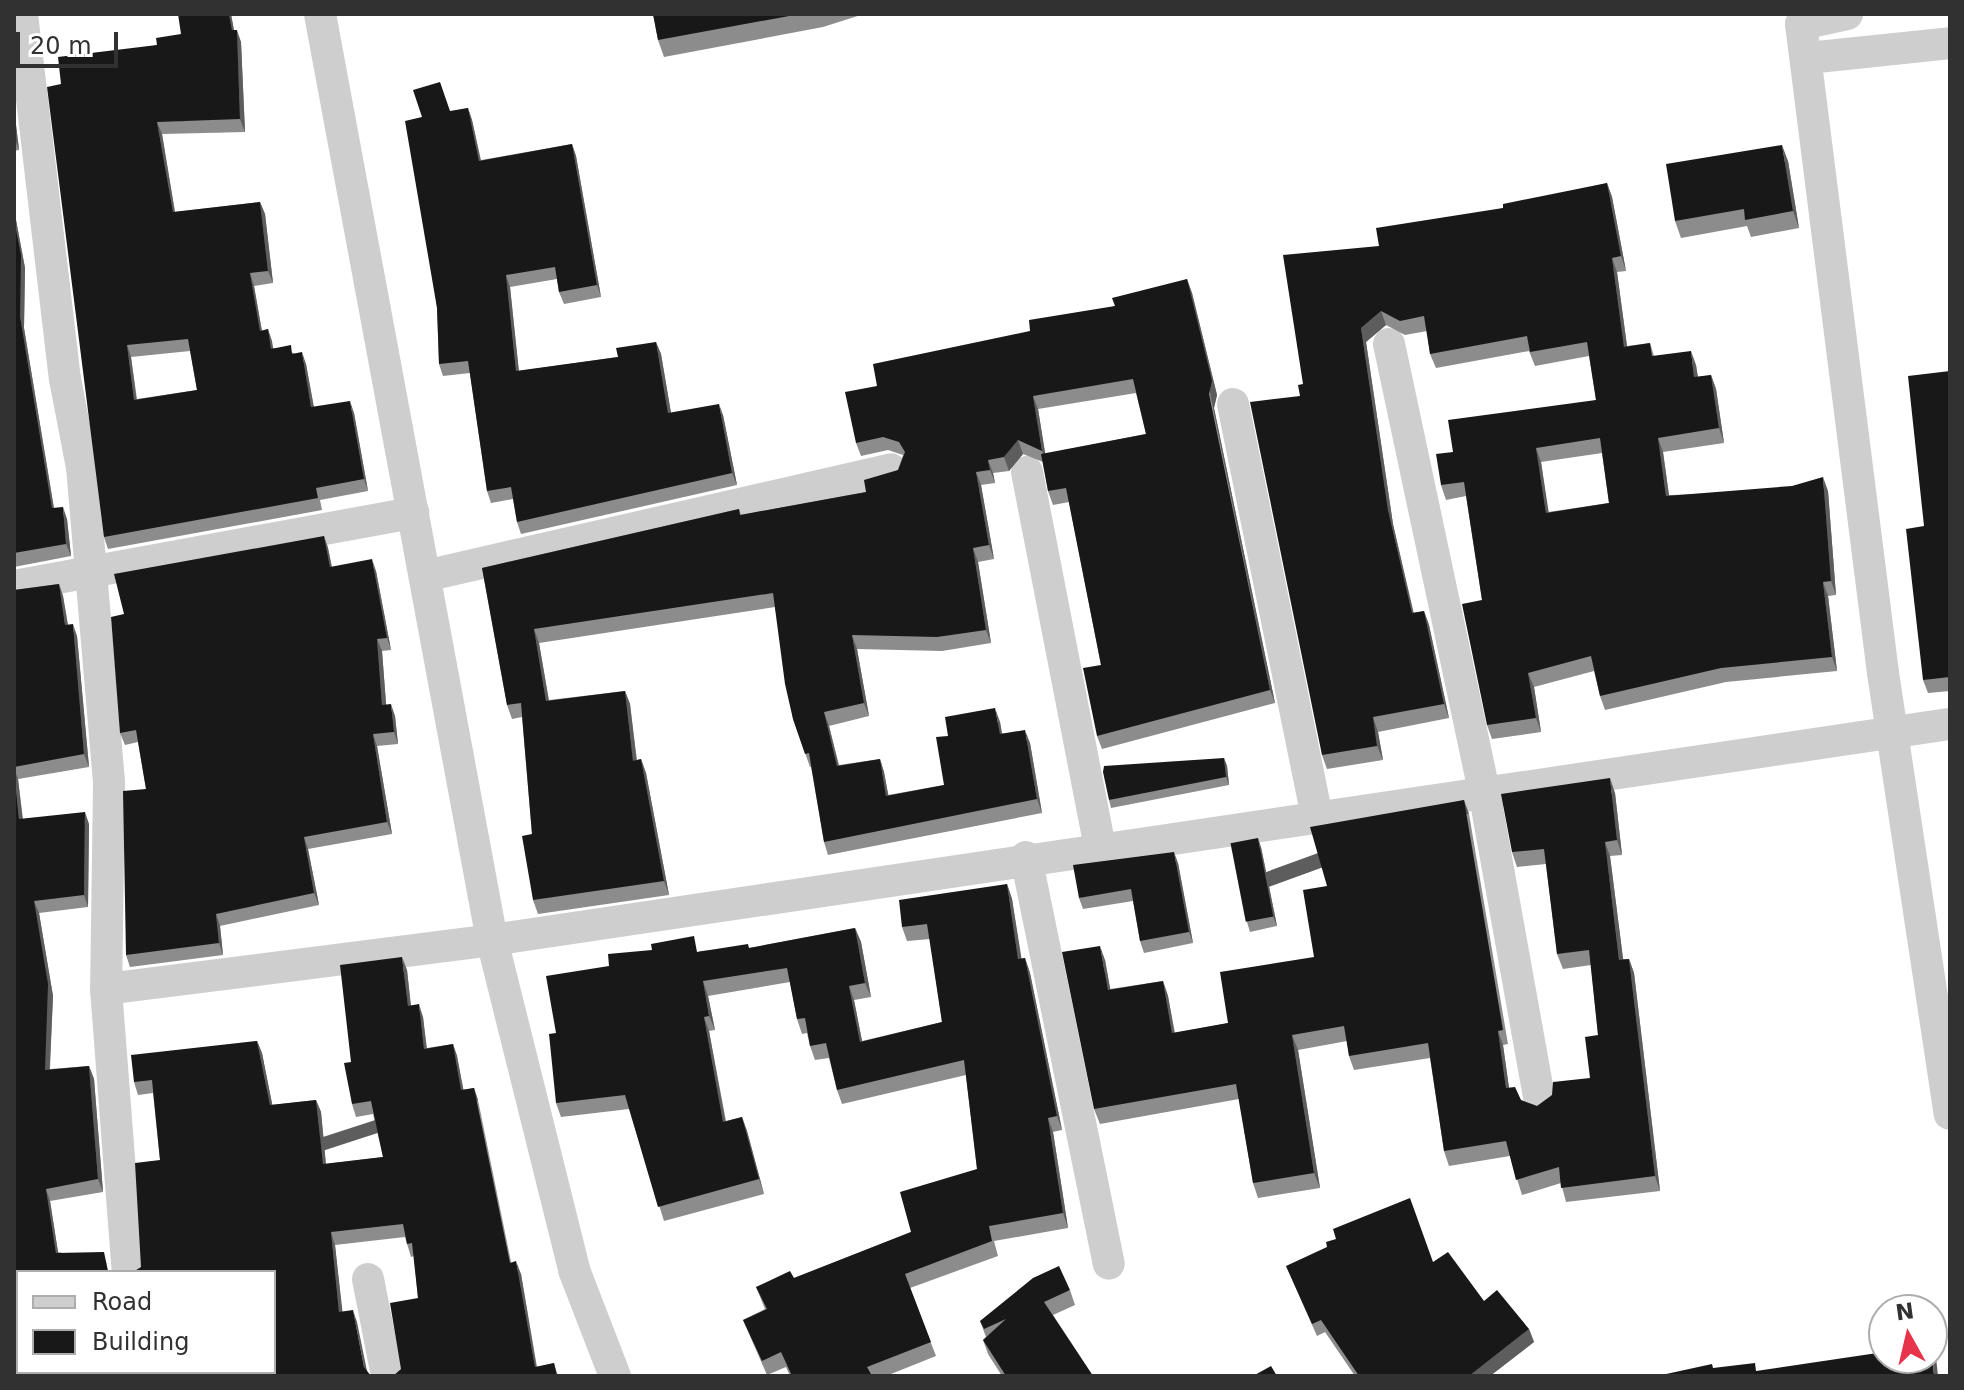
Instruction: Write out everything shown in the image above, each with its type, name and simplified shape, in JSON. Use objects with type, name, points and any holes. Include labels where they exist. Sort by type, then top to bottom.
[{"type":"street","points":[[22,14],[65,379],[82,467],[109,783],[106,989],[128,1270]]},
{"type":"street","points":[[320,14],[492,940],[574,1270],[615,1376]]},
{"type":"street","points":[[1847,14],[1801,24],[1808,58],[1892,730],[1950,1114]]},
{"type":"street","points":[[1808,58],[1950,43]]},
{"type":"street","points":[[1389,344],[1484,791],[1540,1102]]},
{"type":"street","points":[[1233,404],[1317,816]]},
{"type":"street","points":[[425,576],[891,469]]},
{"type":"street","points":[[1027,472],[1100,849]]},
{"type":"street","points":[[14,586],[413,513]]},
{"type":"street","points":[[106,989],[492,940],[1026,857],[1100,849],[1892,730],[1950,724]]},
{"type":"street","points":[[1026,857],[1109,1264]]},
{"type":"street","points":[[368,1279],[387,1376]]},
{"type":"building","points":[[178,14],[229,14],[232,30],[237,30],[240,119],[157,122],[173,212],[260,202],[268,271],[250,273],[260,331],[268,329],[271,349],[291,345],[292,354],[302,352],[311,407],[350,401],[364,479],[316,488],[318,498],[104,537],[47,87],[61,84],[58,57],[157,45],[156,38],[181,34]],"holes":[[[188,339],[197,390],[134,400],[127,345]]]},
{"type":"building","points":[[653,14],[800,14],[658,40]]},
{"type":"building","points":[[440,82],[450,111],[468,108],[479,161],[572,144],[597,285],[559,292],[555,267],[506,275],[516,371],[618,357],[616,348],[656,342],[668,413],[719,404],[732,473],[517,522],[511,487],[487,491],[468,361],[439,364],[437,308],[405,121],[422,117],[413,90]]},
{"type":"building","points":[[1782,145],[1793,211],[1745,220],[1744,209],[1675,221],[1666,164]]},
{"type":"building","points":[[1607,183],[1621,256],[1612,258],[1624,347],[1650,343],[1652,356],[1691,351],[1694,377],[1711,375],[1719,428],[1658,438],[1666,496],[1792,486],[1823,477],[1831,581],[1823,582],[1832,657],[1721,668],[1600,696],[1591,656],[1528,673],[1536,718],[1487,725],[1462,604],[1482,600],[1464,482],[1441,485],[1436,454],[1453,452],[1448,420],[1596,400],[1587,342],[1530,352],[1527,336],[1430,354],[1424,316],[1400,321],[1381,311],[1361,328],[1388,510],[1412,613],[1424,611],[1444,704],[1373,717],[1377,746],[1322,755],[1250,402],[1300,396],[1298,385],[1303,384],[1283,255],[1379,246],[1376,228],[1503,208],[1503,204]],"holes":[[[1600,438],[1609,503],[1546,513],[1536,448]]]},
{"type":"building","points":[[14,220],[21,255],[20,316],[52,508],[63,507],[66,544],[14,553]]},
{"type":"building","points":[[1187,279],[1212,381],[1209,394],[1270,690],[1097,736],[1083,668],[1101,665],[1066,488],[1048,491],[1041,454],[1146,434],[1133,379],[1033,396],[1042,451],[1018,440],[1004,457],[988,460],[990,470],[976,472],[989,545],[973,548],[986,630],[937,637],[852,635],[864,703],[824,712],[837,766],[880,759],[886,796],[944,785],[936,737],[948,736],[945,717],[995,708],[1000,734],[1025,730],[1037,799],[824,842],[809,753],[805,754],[785,684],[773,593],[534,629],[546,701],[625,691],[633,761],[641,759],[664,881],[533,900],[522,836],[532,834],[521,703],[507,705],[482,568],[739,509],[740,515],[866,492],[864,480],[898,470],[905,452],[899,442],[883,437],[856,443],[845,392],[877,386],[873,364],[1030,331],[1029,320],[1115,306],[1112,298]]},
{"type":"building","points":[[1950,371],[1950,677],[1923,680],[1906,529],[1924,526],[1908,376]]},
{"type":"building","points":[[324,536],[330,567],[372,559],[387,638],[377,639],[382,705],[391,704],[394,732],[373,734],[387,822],[304,837],[314,893],[216,914],[219,943],[126,955],[123,791],[146,789],[136,730],[120,733],[111,617],[124,614],[114,574]]},
{"type":"building","points":[[59,584],[65,625],[73,624],[84,754],[14,767],[14,590]]},
{"type":"building","points":[[1224,758],[1226,777],[1109,800],[1104,766]]},
{"type":"building","points":[[14,770],[19,819],[85,812],[84,895],[34,901],[48,984],[45,1070],[89,1066],[98,1179],[46,1189],[56,1253],[104,1252],[108,1270],[16,1270],[14,1276]]},
{"type":"building","points":[[1610,778],[1617,840],[1605,842],[1619,960],[1629,959],[1655,1176],[1561,1188],[1559,1167],[1516,1180],[1506,1141],[1444,1151],[1428,1043],[1349,1056],[1344,1026],[1292,1035],[1314,1173],[1253,1183],[1236,1084],[1094,1109],[1062,952],[1100,946],[1108,990],[1163,981],[1172,1033],[1228,1023],[1220,972],[1314,957],[1303,890],[1327,886],[1310,827],[1464,800],[1503,1030],[1498,1031],[1506,1088],[1515,1087],[1521,1100],[1537,1106],[1552,1095],[1553,1082],[1590,1078],[1585,1037],[1598,1035],[1589,950],[1557,954],[1544,849],[1512,852],[1501,794]]},
{"type":"building","points":[[1258,838],[1273,917],[1246,922],[1231,843]]},
{"type":"building","points":[[1174,852],[1189,932],[1140,941],[1131,889],[1079,898],[1073,865]]},
{"type":"building","points":[[1007,884],[1018,959],[1025,958],[1057,1116],[1048,1118],[1063,1213],[989,1226],[992,1241],[905,1274],[931,1342],[867,1367],[872,1376],[792,1376],[781,1352],[762,1361],[743,1320],[767,1309],[756,1287],[790,1271],[794,1278],[911,1232],[900,1192],[977,1169],[964,1060],[837,1090],[826,1043],[810,1046],[805,1018],[797,1019],[787,968],[703,981],[709,1016],[704,1017],[723,1122],[742,1117],[759,1179],[658,1207],[625,1095],[556,1103],[549,1034],[556,1033],[546,976],[609,966],[608,954],[652,950],[651,944],[694,936],[697,952],[748,944],[749,948],[855,928],[865,983],[849,986],[860,1042],[942,1022],[927,924],[902,927],[899,900]]},
{"type":"building","points":[[402,957],[408,1006],[419,1004],[424,1049],[453,1044],[461,1090],[474,1088],[510,1263],[516,1261],[535,1367],[554,1363],[557,1376],[393,1376],[401,1369],[390,1303],[418,1298],[412,1243],[407,1244],[403,1224],[331,1232],[339,1312],[353,1310],[364,1367],[371,1376],[149,1376],[276,1374],[276,1270],[136,1270],[141,1267],[135,1163],[160,1160],[152,1080],[134,1082],[131,1055],[257,1041],[270,1105],[316,1100],[323,1164],[383,1157],[371,1101],[352,1104],[344,1063],[351,1062],[340,965]]},
{"type":"building","points":[[1410,1198],[1433,1262],[1448,1252],[1484,1301],[1497,1290],[1529,1329],[1469,1376],[1359,1376],[1321,1320],[1312,1324],[1286,1266],[1327,1247],[1326,1242],[1336,1239],[1333,1229]]},
{"type":"building","points":[[1059,1266],[1070,1290],[1044,1302],[1093,1376],[1006,1376],[983,1340],[1006,1319],[984,1329],[980,1321],[1033,1278]]},
{"type":"building","points":[[1868,1354],[1868,1374],[1934,1376],[1657,1376],[1712,1364],[1713,1368],[1755,1363],[1756,1371]]},
{"type":"building","points":[[1271,1366],[1277,1376],[1253,1376]]},
{"type":"building","points":[[14,1367],[16,1374],[121,1376],[14,1376]]}]
